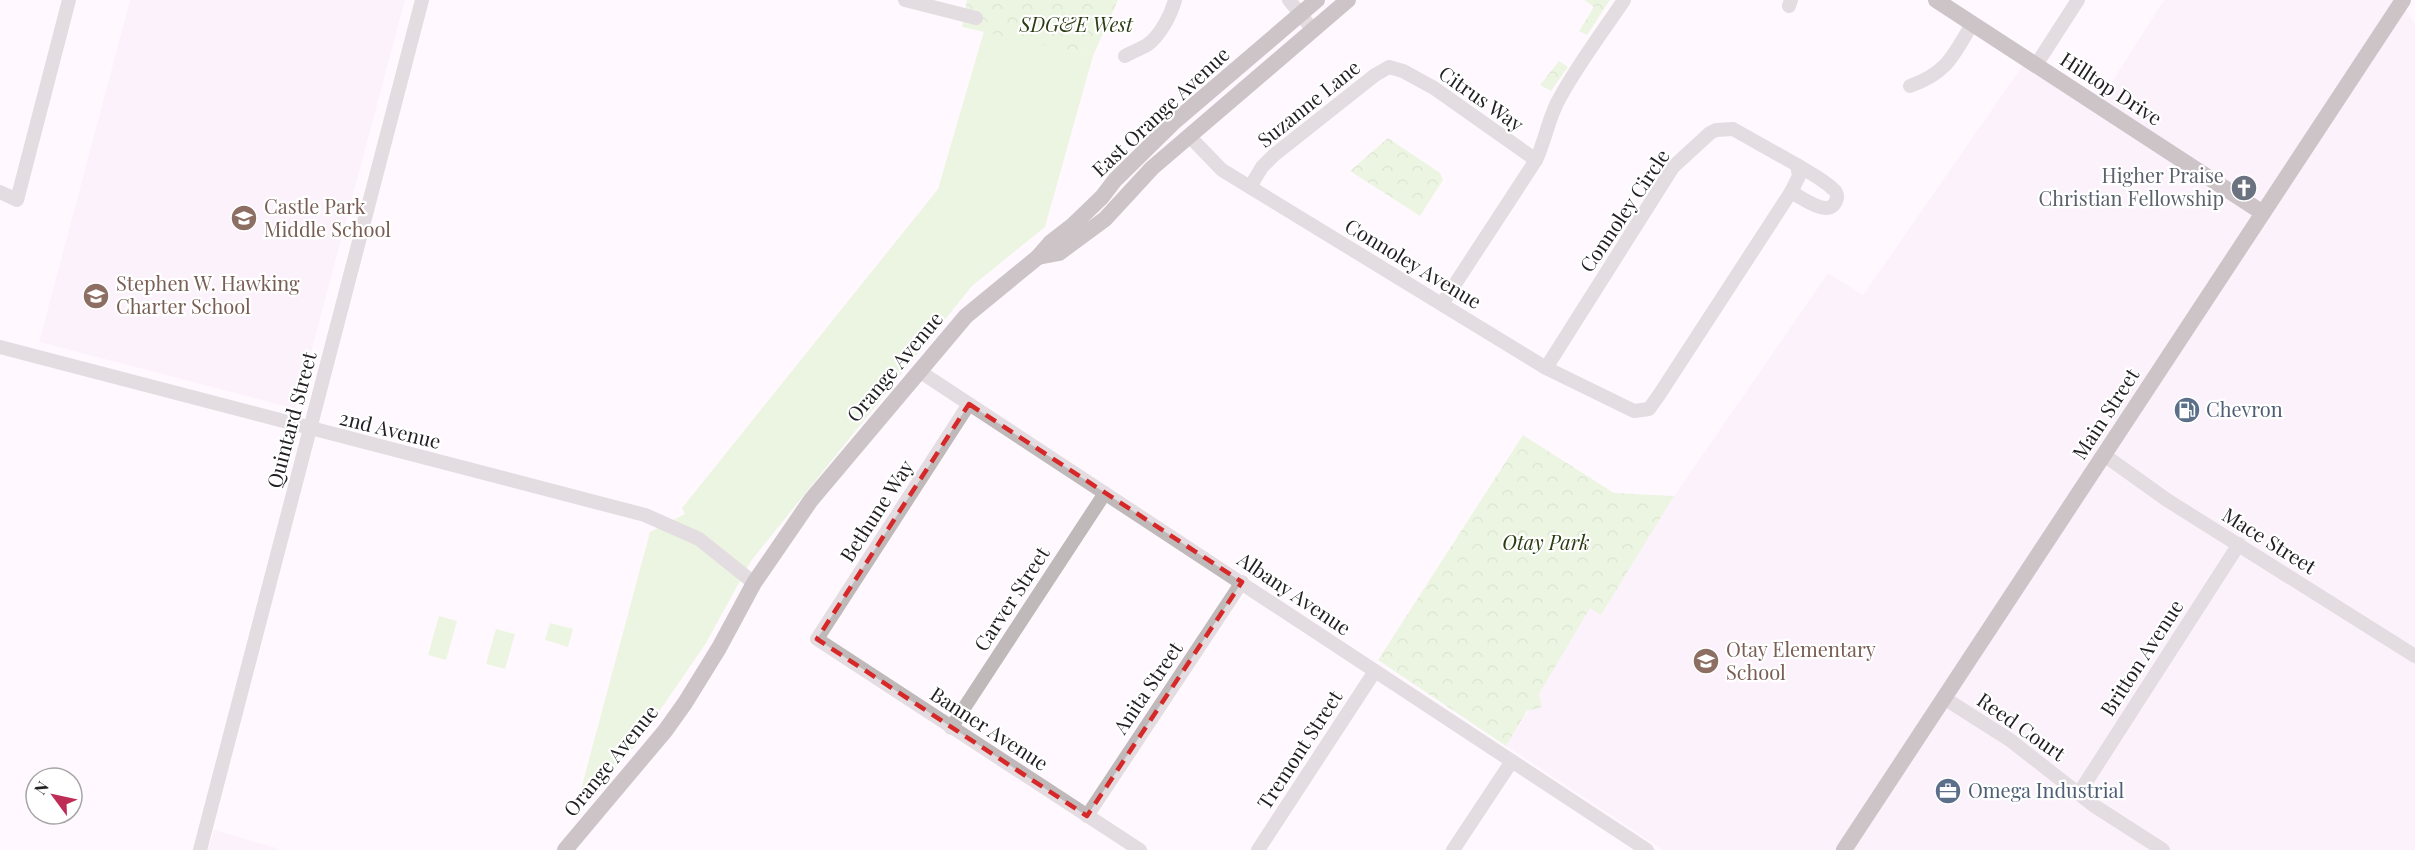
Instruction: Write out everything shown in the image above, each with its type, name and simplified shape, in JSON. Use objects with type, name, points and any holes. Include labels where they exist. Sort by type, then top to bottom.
[{"type":"main road","name":"East Orange Avenue","points":[[1038,257],[1176,121],[1317,0]]},
{"type":"main road","name":"Orange Avenue","points":[[565,850],[685,703],[719,648],[754,583],[811,500],[966,316],[1038,257],[1059,253],[1105,219],[1152,168],[1348,0]]},
{"type":"main road","name":"Hilltop Drive","points":[[1936,0],[2263,213]]},
{"type":"main road","name":"Main Street","points":[[1844,850],[2403,0]]},
{"type":"main road","points":[[1176,121],[1190,137]]},
{"type":"street","points":[[0,192],[17,200],[69,0]]},
{"type":"street","name":"Quintard Street","points":[[200,850],[422,0]]},
{"type":"street","points":[[905,0],[976,18]]},
{"type":"street","points":[[1125,56],[1148,45],[1173,9],[1175,0]]},
{"type":"street","points":[[1289,0],[1313,30]]},
{"type":"street","points":[[1442,304],[1536,160],[1558,101],[1624,0]]},
{"type":"street","points":[[2036,65],[2078,0]]},
{"type":"street","points":[[1910,86],[1930,79],[1945,67],[1972,24]]},
{"type":"street","name":"Suzanne Lane","points":[[1250,187],[1262,167],[1274,154],[1375,75],[1389,67],[1403,71]]},
{"type":"street","name":"Citrus Way","points":[[1403,71],[1434,88],[1536,160]]},
{"type":"street","name":"Connoley Circle","points":[[1546,368],[1673,167],[1710,134],[1716,130],[1733,129],[1797,165],[1832,188],[1837,194],[1837,200],[1831,207],[1824,209],[1791,192]]},
{"type":"street","name":"Connoley Avenue","points":[[1190,137],[1222,170],[1546,368],[1626,408],[1642,412],[1651,407],[1791,192]]},
{"type":"street","points":[[1791,192],[1799,176],[1797,165]]},
{"type":"street","name":"2nd Avenue","points":[[0,347],[645,515],[699,539],[754,583]]},
{"type":"street","name":"Albany Avenue","points":[[920,371],[1647,850]]},
{"type":"street","name":"Bethune Way","points":[[817,639],[969,404]]},
{"type":"street","name":"Mace Street","points":[[2104,455],[2167,500],[2415,656]]},
{"type":"street","name":"Carver Street","points":[[951,728],[1106,493]]},
{"type":"street","name":"Britton Avenue","points":[[2079,793],[2239,544]]},
{"type":"street","name":"Anita Street","points":[[1087,816],[1242,582]]},
{"type":"street","name":"Banner Avenue","points":[[817,639],[1140,850]]},
{"type":"street","name":"Tremont Street","points":[[1258,850],[1375,671]]},
{"type":"street","name":"Reed Court","points":[[1944,698],[2010,740],[2079,793],[2163,850]]},
{"type":"street","points":[[1453,850],[1512,761]]},
{"type":"highlighted area","points":[[969,404],[1242,582],[1087,816],[817,639]]},
{"type":"shaded area","name":"Castle Park Middle School","points":[[130,0],[405,0],[296,409],[39,342]]},
{"type":"shaded area","points":[[2164,0],[2401,0],[2415,24],[2415,850],[1663,850],[1506,746],[1590,607],[1601,615],[1674,496],[1828,273],[1863,295],[2027,59],[2097,105]]},
{"type":"shaded area","points":[[214,830],[280,849],[208,850]]},
{"type":"green space","name":"SDG&E West","points":[[967,0],[1118,0],[1093,56],[962,27]]},
{"type":"green space","points":[[1584,0],[1610,0],[1587,35],[1579,31],[1594,7]]},
{"type":"green space","points":[[984,31],[1093,56],[1045,227],[972,286],[751,561],[706,643],[637,744],[588,798],[580,793],[650,532],[685,514],[682,508],[938,189]]},
{"type":"green space","points":[[1559,61],[1568,67],[1551,91],[1540,85]]},
{"type":"green space","points":[[1388,138],[1440,173],[1443,180],[1420,216],[1350,171]]},
{"type":"green space","name":"Otay Park","points":[[1523,435],[1614,493],[1674,496],[1601,615],[1590,608],[1539,694],[1542,707],[1527,711],[1506,746],[1378,660]]},
{"type":"green space","points":[[439,616],[457,621],[446,660],[428,655]]},
{"type":"green space","points":[[550,623],[573,629],[568,647],[545,640]]},
{"type":"green space","points":[[496,629],[515,634],[505,669],[486,664]]},
{"type":"place","name":"Higher Praise Christian Fellowship","points":[[2244,188]]},
{"type":"place","name":"Castle Park Middle School","points":[[244,218]]},
{"type":"place","name":"Stephen W. Hawking Charter School","points":[[96,296]]},
{"type":"place","name":"Chevron","points":[[2187,410]]},
{"type":"place","name":"Otay Elementary School","points":[[1706,661]]},
{"type":"place","name":"Omega Industrial","points":[[1948,791]]}]
